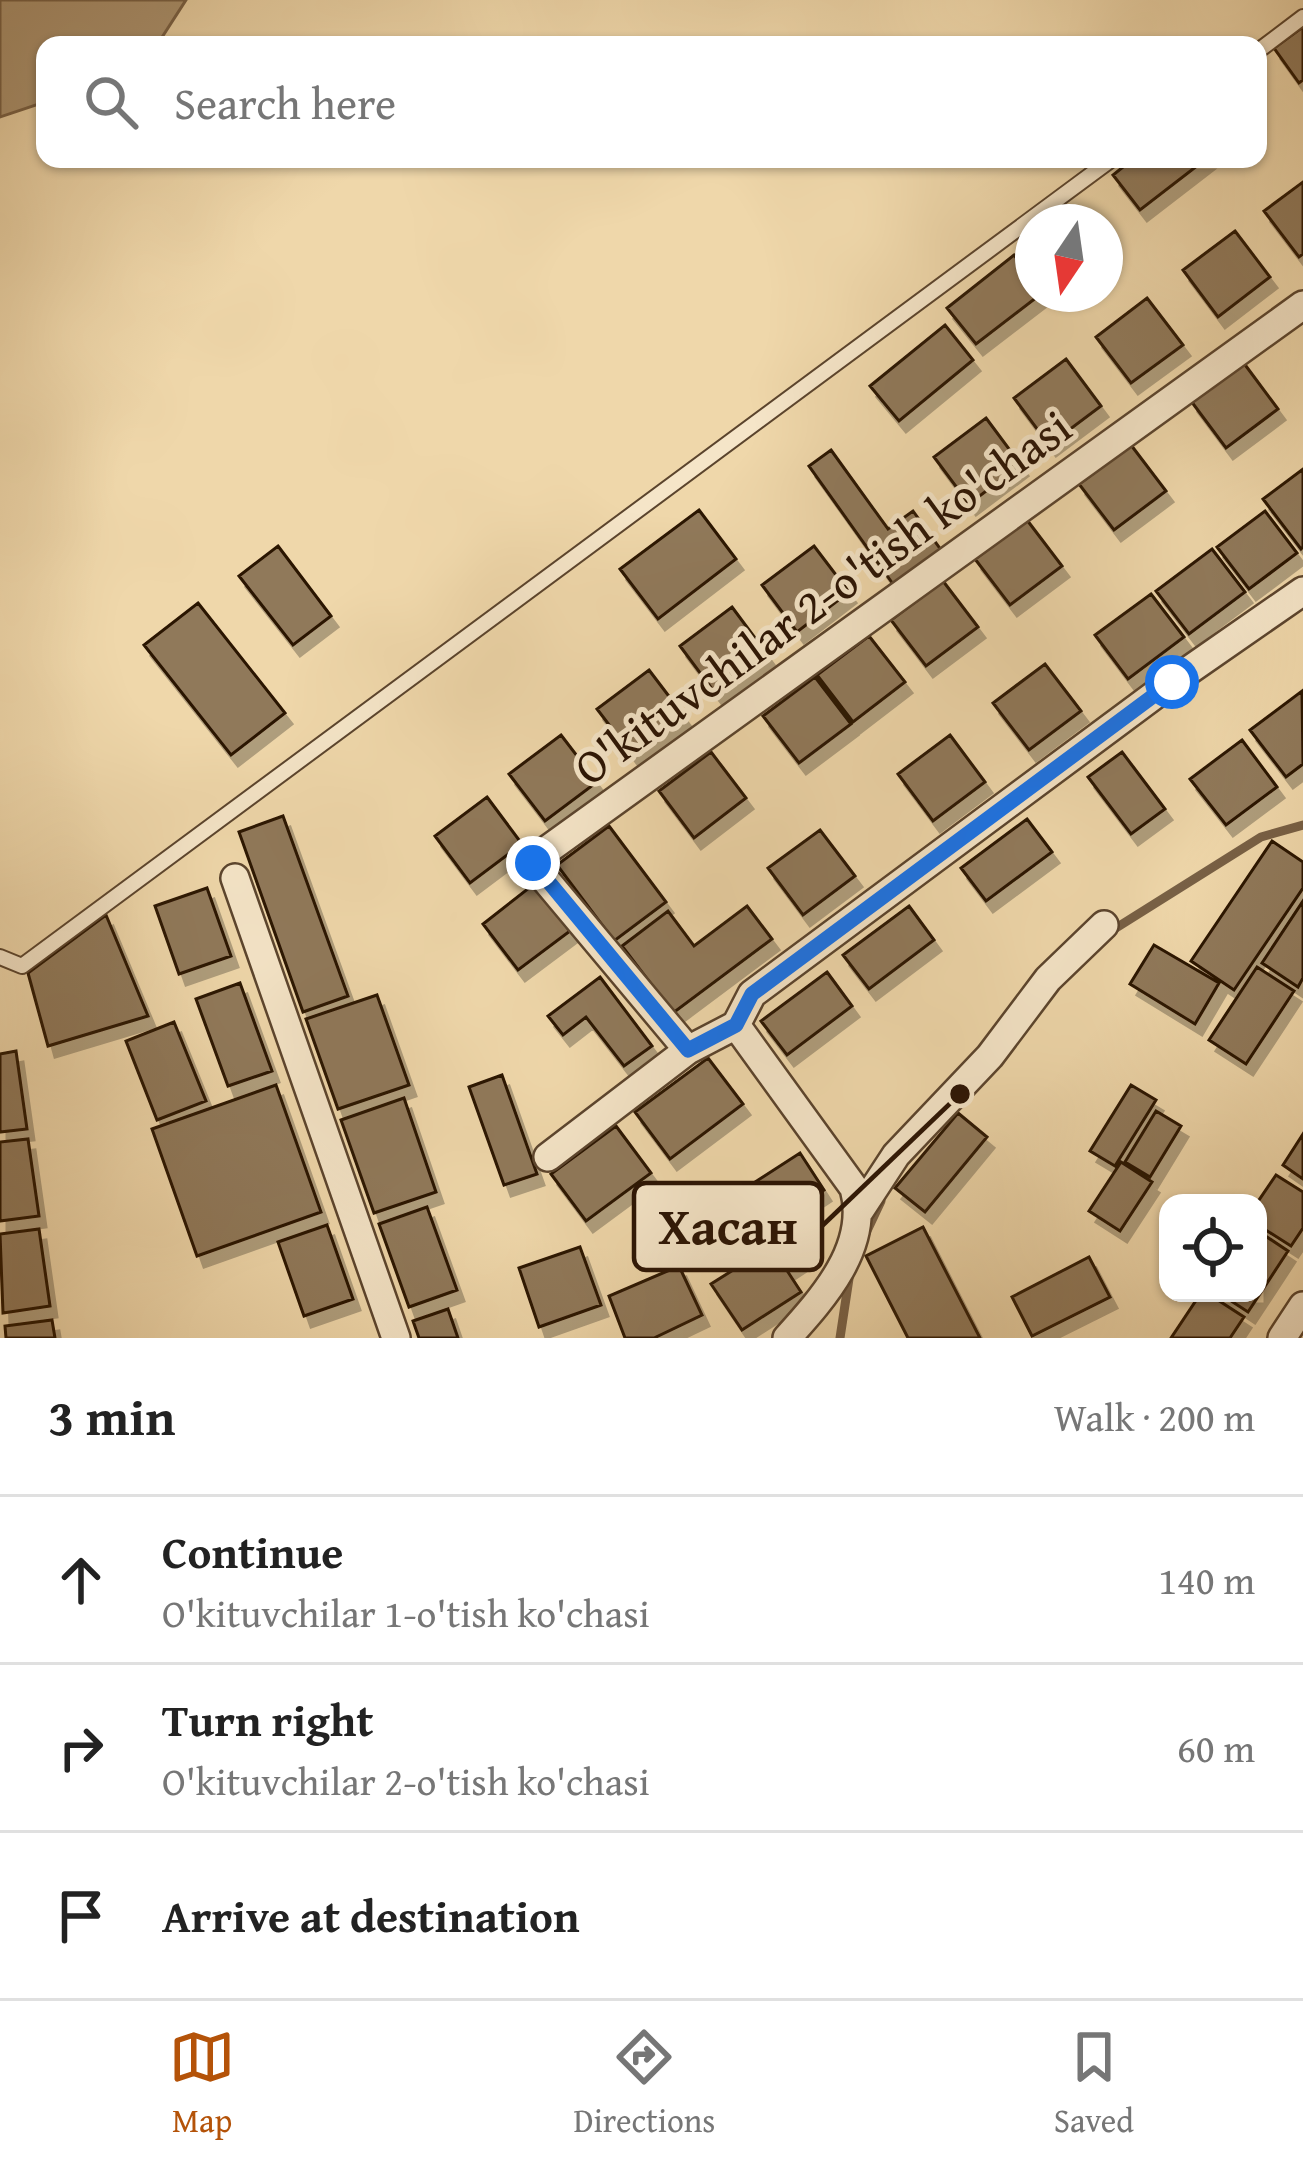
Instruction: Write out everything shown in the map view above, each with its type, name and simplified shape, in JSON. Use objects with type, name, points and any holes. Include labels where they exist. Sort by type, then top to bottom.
[{"type":"street","name":"O'kituvchilar 2-o'tish ko'chasi","points":[[688,1050],[534,866],[536,858],[1303,305]]},
{"type":"street","points":[[548,1157],[688,1050],[736,1025],[752,994],[1172,682],[1303,591]]},
{"type":"street","points":[[235,878],[396,1338]]},
{"type":"street","points":[[787,1338],[828,1293],[855,1234],[860,1210],[896,1155],[990,1056],[1048,979],[1104,925]]},
{"type":"street","points":[[736,1025],[854,1188],[860,1210]]},
{"type":"street","points":[[1282,1338],[1303,1306]]},
{"type":"lane","points":[[1267,44],[1303,17]]},
{"type":"lane","points":[[0,957],[22,966],[1100,168]]},
{"type":"shaded area","points":[[0,0],[186,0],[163,36],[36,36],[36,105],[0,117]]},
{"type":"building","points":[[1303,27],[1303,80],[1299,83],[1274,48]]},
{"type":"building","points":[[1122,168],[1194,168],[1140,210],[1113,175]]},
{"type":"building","points":[[1303,182],[1303,254],[1299,257],[1264,211]]},
{"type":"building","points":[[1235,231],[1270,277],[1218,317],[1183,270]]},
{"type":"building","points":[[1015,256],[1018,312],[976,344],[947,308]]},
{"type":"building","points":[[1147,298],[1183,345],[1131,383],[1096,337]]},
{"type":"building","points":[[945,325],[973,360],[899,421],[870,386]]},
{"type":"building","points":[[1066,359],[1101,406],[1049,445],[1014,398]]},
{"type":"building","points":[[1243,362],[1278,409],[1226,448],[1191,401]]},
{"type":"building","points":[[986,418],[1021,465],[969,504],[934,457]]},
{"type":"building","points":[[1131,445],[1166,491],[1114,530],[1079,484]]},
{"type":"building","points":[[831,450],[888,529],[913,511],[941,550],[893,584],[809,466]]},
{"type":"building","points":[[1303,469],[1303,547],[1301,549],[1263,499]]},
{"type":"building","points":[[699,510],[736,559],[658,619],[620,569]]},
{"type":"building","points":[[1265,511],[1297,553],[1249,589],[1217,547]]},
{"type":"building","points":[[1027,520],[1062,566],[1010,605],[975,559]]},
{"type":"building","points":[[278,546],[331,616],[293,645],[239,576]]},
{"type":"building","points":[[814,546],[849,592],[797,632],[762,585]]},
{"type":"building","points":[[1212,549],[1245,592],[1189,634],[1156,591]]},
{"type":"building","points":[[943,581],[978,627],[926,666],[891,620]]},
{"type":"building","points":[[1151,594],[1184,637],[1128,679],[1095,635]]},
{"type":"building","points":[[198,603],[285,713],[231,755],[144,645]]},
{"type":"building","points":[[732,607],[767,654],[715,693],[680,646]]},
{"type":"building","points":[[869,636],[905,682],[853,722],[817,675]]},
{"type":"building","points":[[1045,664],[1081,711],[1029,750],[993,703]]},
{"type":"building","points":[[649,670],[684,716],[632,755],[597,709]]},
{"type":"building","points":[[815,677],[851,724],[799,763],[763,716]]},
{"type":"building","points":[[1302,691],[1303,764],[1286,777],[1250,730]]},
{"type":"building","points":[[561,735],[597,782],[545,821],[509,774]]},
{"type":"building","points":[[950,735],[985,782],[933,821],[898,774]]},
{"type":"building","points":[[1242,740],[1277,787],[1226,825],[1190,779]]},
{"type":"building","points":[[711,752],[746,798],[694,838],[659,791]]},
{"type":"building","points":[[1122,752],[1165,809],[1131,834],[1088,777]]},
{"type":"building","points":[[487,797],[522,844],[470,883],[435,836]]},
{"type":"building","points":[[283,816],[348,996],[303,1012],[239,832]]},
{"type":"building","points":[[1027,819],[1052,852],[986,901],[961,868]]},
{"type":"building","points":[[609,826],[666,902],[614,941],[557,865]]},
{"type":"building","points":[[820,830],[855,876],[803,915],[768,868]]},
{"type":"building","points":[[1272,841],[1303,862],[1303,888],[1234,990],[1191,961]]},
{"type":"building","points":[[534,884],[570,931],[518,970],[483,924]]},
{"type":"building","points":[[207,888],[231,956],[179,974],[155,906]]},
{"type":"building","points":[[1303,901],[1303,978],[1298,987],[1262,963]]},
{"type":"building","points":[[747,906],[772,939],[673,1013],[622,946],[668,911],[694,946]]},
{"type":"building","points":[[909,906],[934,940],[869,989],[843,955]]},
{"type":"building","points":[[106,915],[148,1016],[48,1046],[28,973]]},
{"type":"building","points":[[1154,945],[1219,983],[1195,1024],[1130,984]]},
{"type":"building","points":[[1257,967],[1294,991],[1246,1064],[1209,1040]]},
{"type":"building","points":[[827,972],[852,1006],[787,1055],[761,1021]]},
{"type":"building","points":[[600,977],[652,1046],[624,1066],[586,1017],[563,1035],[548,1016]]},
{"type":"building","points":[[240,983],[272,1071],[228,1086],[196,999]]},
{"type":"building","points":[[377,995],[409,1085],[338,1109],[306,1019]]},
{"type":"building","points":[[174,1022],[206,1101],[157,1120],[126,1041]]},
{"type":"building","points":[[16,1051],[27,1129],[0,1132],[0,1054]]},
{"type":"building","points":[[708,1058],[743,1104],[670,1159],[635,1112]]},
{"type":"building","points":[[502,1075],[537,1174],[504,1185],[469,1087]]},
{"type":"building","points":[[276,1085],[321,1212],[197,1256],[152,1129]]},
{"type":"building","points":[[1131,1085],[1156,1100],[1115,1166],[1090,1151]]},
{"type":"building","points":[[404,1098],[436,1192],[374,1213],[341,1120]]},
{"type":"building","points":[[1156,1111],[1181,1126],[1150,1177],[1125,1162]]},
{"type":"building","points":[[958,1113],[987,1137],[925,1212],[895,1188]]},
{"type":"building","points":[[616,1126],[651,1173],[586,1221],[551,1174]]},
{"type":"building","points":[[1303,1134],[1303,1179],[1283,1165]]},
{"type":"building","points":[[28,1139],[39,1216],[0,1221],[0,1142]]},
{"type":"building","points":[[800,1153],[824,1190],[788,1214],[813,1251],[786,1269],[801,1292],[742,1330],[711,1284],[749,1260],[715,1208]]},
{"type":"building","points":[[1121,1162],[1152,1182],[1120,1231],[1089,1211]]},
{"type":"building","points":[[1276,1175],[1303,1192],[1303,1228],[1291,1246],[1267,1231],[1267,1194],[1263,1194]]},
{"type":"building","points":[[427,1207],[457,1290],[409,1307],[379,1224]]},
{"type":"building","points":[[327,1225],[353,1299],[304,1316],[278,1242]]},
{"type":"building","points":[[923,1227],[980,1338],[908,1338],[866,1256]]},
{"type":"building","points":[[39,1229],[50,1306],[3,1313],[0,1234]]},
{"type":"building","points":[[1267,1237],[1288,1251],[1267,1283]]},
{"type":"building","points":[[580,1247],[601,1305],[539,1327],[519,1268]]},
{"type":"building","points":[[1089,1257],[1110,1297],[1032,1336],[1012,1297]]},
{"type":"building","points":[[679,1266],[702,1315],[654,1338],[625,1338],[609,1296]]},
{"type":"building","points":[[1195,1302],[1221,1302],[1244,1317],[1230,1338],[1171,1338]]},
{"type":"building","points":[[1233,1302],[1255,1302],[1248,1312]]},
{"type":"building","points":[[448,1309],[458,1338],[419,1338],[413,1321]]},
{"type":"building","points":[[52,1320],[55,1338],[6,1338],[5,1326]]},
{"type":"waterway","points":[[1108,933],[1261,837],[1303,825]]},
{"type":"waterway","points":[[865,1235],[881,1201]]},
{"type":"waterway","points":[[840,1338],[850,1272]]},
{"type":"place","name":"Хасан","points":[[960,1094]]},
{"type":"route","points":[[533,863],[688,1050],[736,1025],[752,994],[1172,682]]}]
